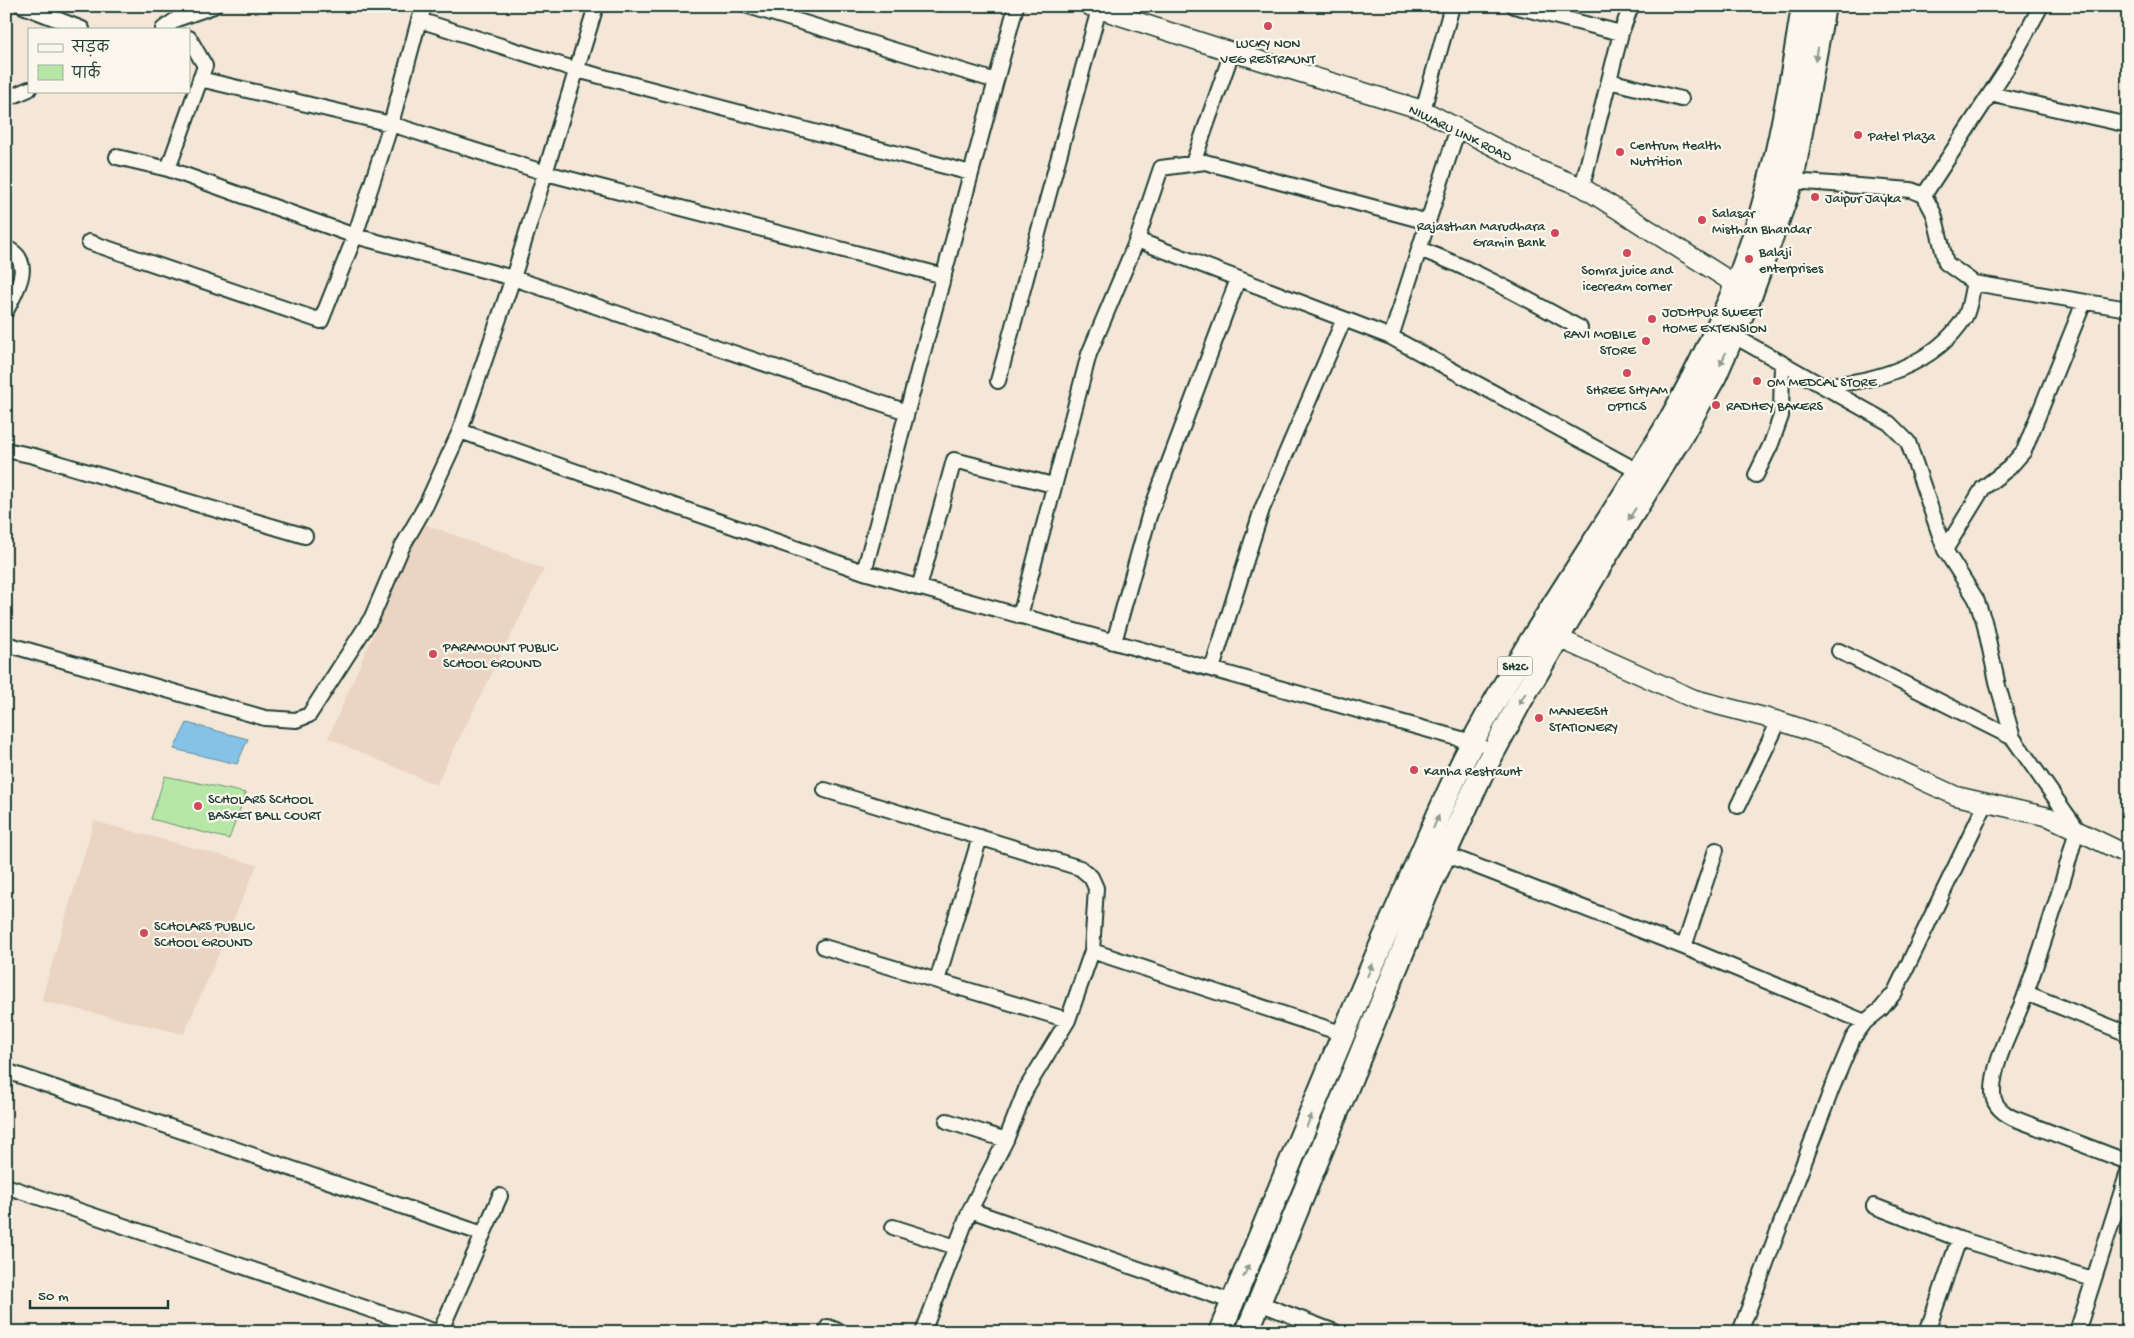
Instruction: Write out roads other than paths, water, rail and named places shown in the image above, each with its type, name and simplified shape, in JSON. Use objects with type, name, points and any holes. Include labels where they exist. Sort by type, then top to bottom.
[{"type":"main road","name":"SH2C","points":[[1743,290],[1775,156],[1795,55],[1802,6]]},
{"type":"main road","name":"SH2C","points":[[1220,1332],[1287,1174],[1367,976],[1473,742],[1501,689],[1540,624],[1646,475],[1680,438],[1715,376],[1725,331],[1792,181],[1824,6]]},
{"type":"main road","name":"SH2C","points":[[1247,1332],[1425,897],[1445,854],[1495,749],[1558,638],[1646,475]]},
{"type":"main road","points":[[1287,1174],[1309,1184]]},
{"type":"street","points":[[23,6],[79,28]]},
{"type":"street","points":[[166,28],[180,24],[214,6]]},
{"type":"street","points":[[89,242],[320,321],[355,236],[391,124],[419,20],[425,6]]},
{"type":"street","points":[[6,644],[265,718],[282,721],[296,720],[309,715],[372,617],[402,547],[426,505],[460,431],[513,278],[596,6]]},
{"type":"street","points":[[748,6],[996,81]]},
{"type":"street","points":[[864,572],[1016,6]]},
{"type":"street","points":[[1423,110],[1452,6]]},
{"type":"street","points":[[1514,6],[1621,33]]},
{"type":"street","points":[[1582,187],[1621,33],[1631,6]]},
{"type":"street","points":[[1924,195],[1990,94],[2041,6]]},
{"type":"street","points":[[998,381],[1094,8]]},
{"type":"street","name":"NIWARU LINK ROAD","points":[[1094,8],[1423,110],[1537,169],[1582,187],[1743,290]]},
{"type":"street","points":[[419,20],[577,70],[972,173]]},
{"type":"street","points":[[168,169],[205,66],[190,40]]},
{"type":"street","points":[[1193,164],[1232,52]]},
{"type":"street","points":[[200,79],[391,124],[546,173],[944,276]]},
{"type":"street","points":[[1609,81],[1681,99]]},
{"type":"street","points":[[6,99],[28,89]]},
{"type":"street","points":[[1990,94],[2128,125]]},
{"type":"street","points":[[1390,337],[1458,128]]},
{"type":"street","points":[[117,157],[168,169],[355,236],[513,278],[907,412]]},
{"type":"street","points":[[1020,616],[1089,354],[1138,240],[1161,168],[1205,162],[1428,222]]},
{"type":"street","points":[[1792,181],[1911,190],[1924,195],[1934,214],[1946,263],[1974,283],[2128,309]]},
{"type":"street","points":[[1138,240],[1390,337],[1646,475]]},
{"type":"street","points":[[6,248],[14,251],[21,260],[22,272],[20,283],[6,311]]},
{"type":"street","points":[[1419,249],[1487,277],[1580,328]]},
{"type":"street","points":[[1114,642],[1149,516],[1238,279]]},
{"type":"street","points":[[1821,385],[1868,379],[1917,362],[1950,335],[1966,315],[1974,283]]},
{"type":"street","points":[[1945,550],[1982,488],[2009,468],[2024,451],[2084,302]]},
{"type":"street","points":[[1212,669],[1262,509],[1344,319]]},
{"type":"street","points":[[1725,331],[1889,423],[1908,442],[1945,550],[1976,599],[1984,621],[1998,686],[2013,738],[2077,830],[2068,866],[2026,993],[1994,1074],[1993,1095],[2001,1111],[2013,1118],[2128,1162]]},
{"type":"street","points":[[1756,475],[1771,444],[1781,416],[1782,363]]},
{"type":"street","points":[[460,431],[864,572],[1495,749]]},
{"type":"street","points":[[6,450],[34,456],[305,536]]},
{"type":"street","points":[[919,588],[954,460],[1053,485]]},
{"type":"street","points":[[1540,624],[1558,638],[1694,699],[1779,721],[1830,738],[1956,796],[2049,817],[2128,855]]},
{"type":"street","points":[[1839,651],[2013,738]]},
{"type":"street","points":[[1738,806],[1779,721]]},
{"type":"street","points":[[826,790],[1080,868],[1091,877],[1096,888],[1092,951],[1068,1020],[1026,1090],[1006,1140],[970,1210],[923,1332]]},
{"type":"street","points":[[1740,1332],[1832,1088],[1853,1038],[1865,1022],[1881,1009],[1895,992],[1986,802]]},
{"type":"street","points":[[936,981],[980,837]]},
{"type":"street","points":[[1684,947],[1716,850]]},
{"type":"street","points":[[1445,854],[1684,947],[1865,1022]]},
{"type":"street","points":[[824,948],[1068,1020]]},
{"type":"street","points":[[1092,951],[1344,1034]]},
{"type":"street","points":[[2026,993],[2128,1034]]},
{"type":"street","points":[[6,1070],[483,1234]]},
{"type":"street","points":[[947,1121],[1006,1140]]},
{"type":"street","points":[[2077,1332],[2128,1172]]},
{"type":"street","points":[[6,1186],[438,1332],[500,1196]]},
{"type":"street","points":[[1874,1206],[1959,1239],[2093,1279]]},
{"type":"street","points":[[970,1210],[1233,1302]]},
{"type":"street","points":[[894,1227],[956,1247]]},
{"type":"street","points":[[1927,1332],[1959,1239]]},
{"type":"street","points":[[1259,1303],[1335,1332]]},
{"type":"water","points":[[187,723],[248,739],[237,764],[174,749]]},
{"type":"place","name":"LUCKY NON VEG RESTRAUNT","points":[[1268,26]]},
{"type":"place","name":"Patel Plaza","points":[[1858,135]]},
{"type":"place","name":"Centrum Health Nutrition","points":[[1620,152]]},
{"type":"place","name":"Jaipur Jayka","points":[[1815,197]]},
{"type":"place","name":"Salasar Misthan Bhandar","points":[[1702,220]]},
{"type":"place","name":"Rajasthan Marudhara Gramin Bank","points":[[1555,233]]},
{"type":"place","name":"Somra juice and icecream corner","points":[[1627,253]]},
{"type":"place","name":"Balaji enterprises","points":[[1749,259]]},
{"type":"place","name":"JODHPUR SWEET HOME EXTENSION","points":[[1652,319]]},
{"type":"place","name":"RAVI MOBILE STORE","points":[[1646,341]]},
{"type":"place","name":"SHREE SHYAM OPTICS","points":[[1627,373]]},
{"type":"place","name":"OM MEDCAL STORE","points":[[1757,381]]},
{"type":"place","name":"RADHEY BAKERS","points":[[1716,405]]},
{"type":"place","name":"PARAMOUNT PUBLIC SCHOOL GROUND","points":[[433,654]]},
{"type":"place","name":"MANEESH STATIONERY","points":[[1539,718]]},
{"type":"place","name":"Kanha Restraunt","points":[[1414,770]]},
{"type":"place","name":"SCHOLARS SCHOOL BASKET BALL COURT","points":[[198,806]]},
{"type":"place","name":"SCHOLARS PUBLIC SCHOOL GROUND","points":[[144,933]]}]
